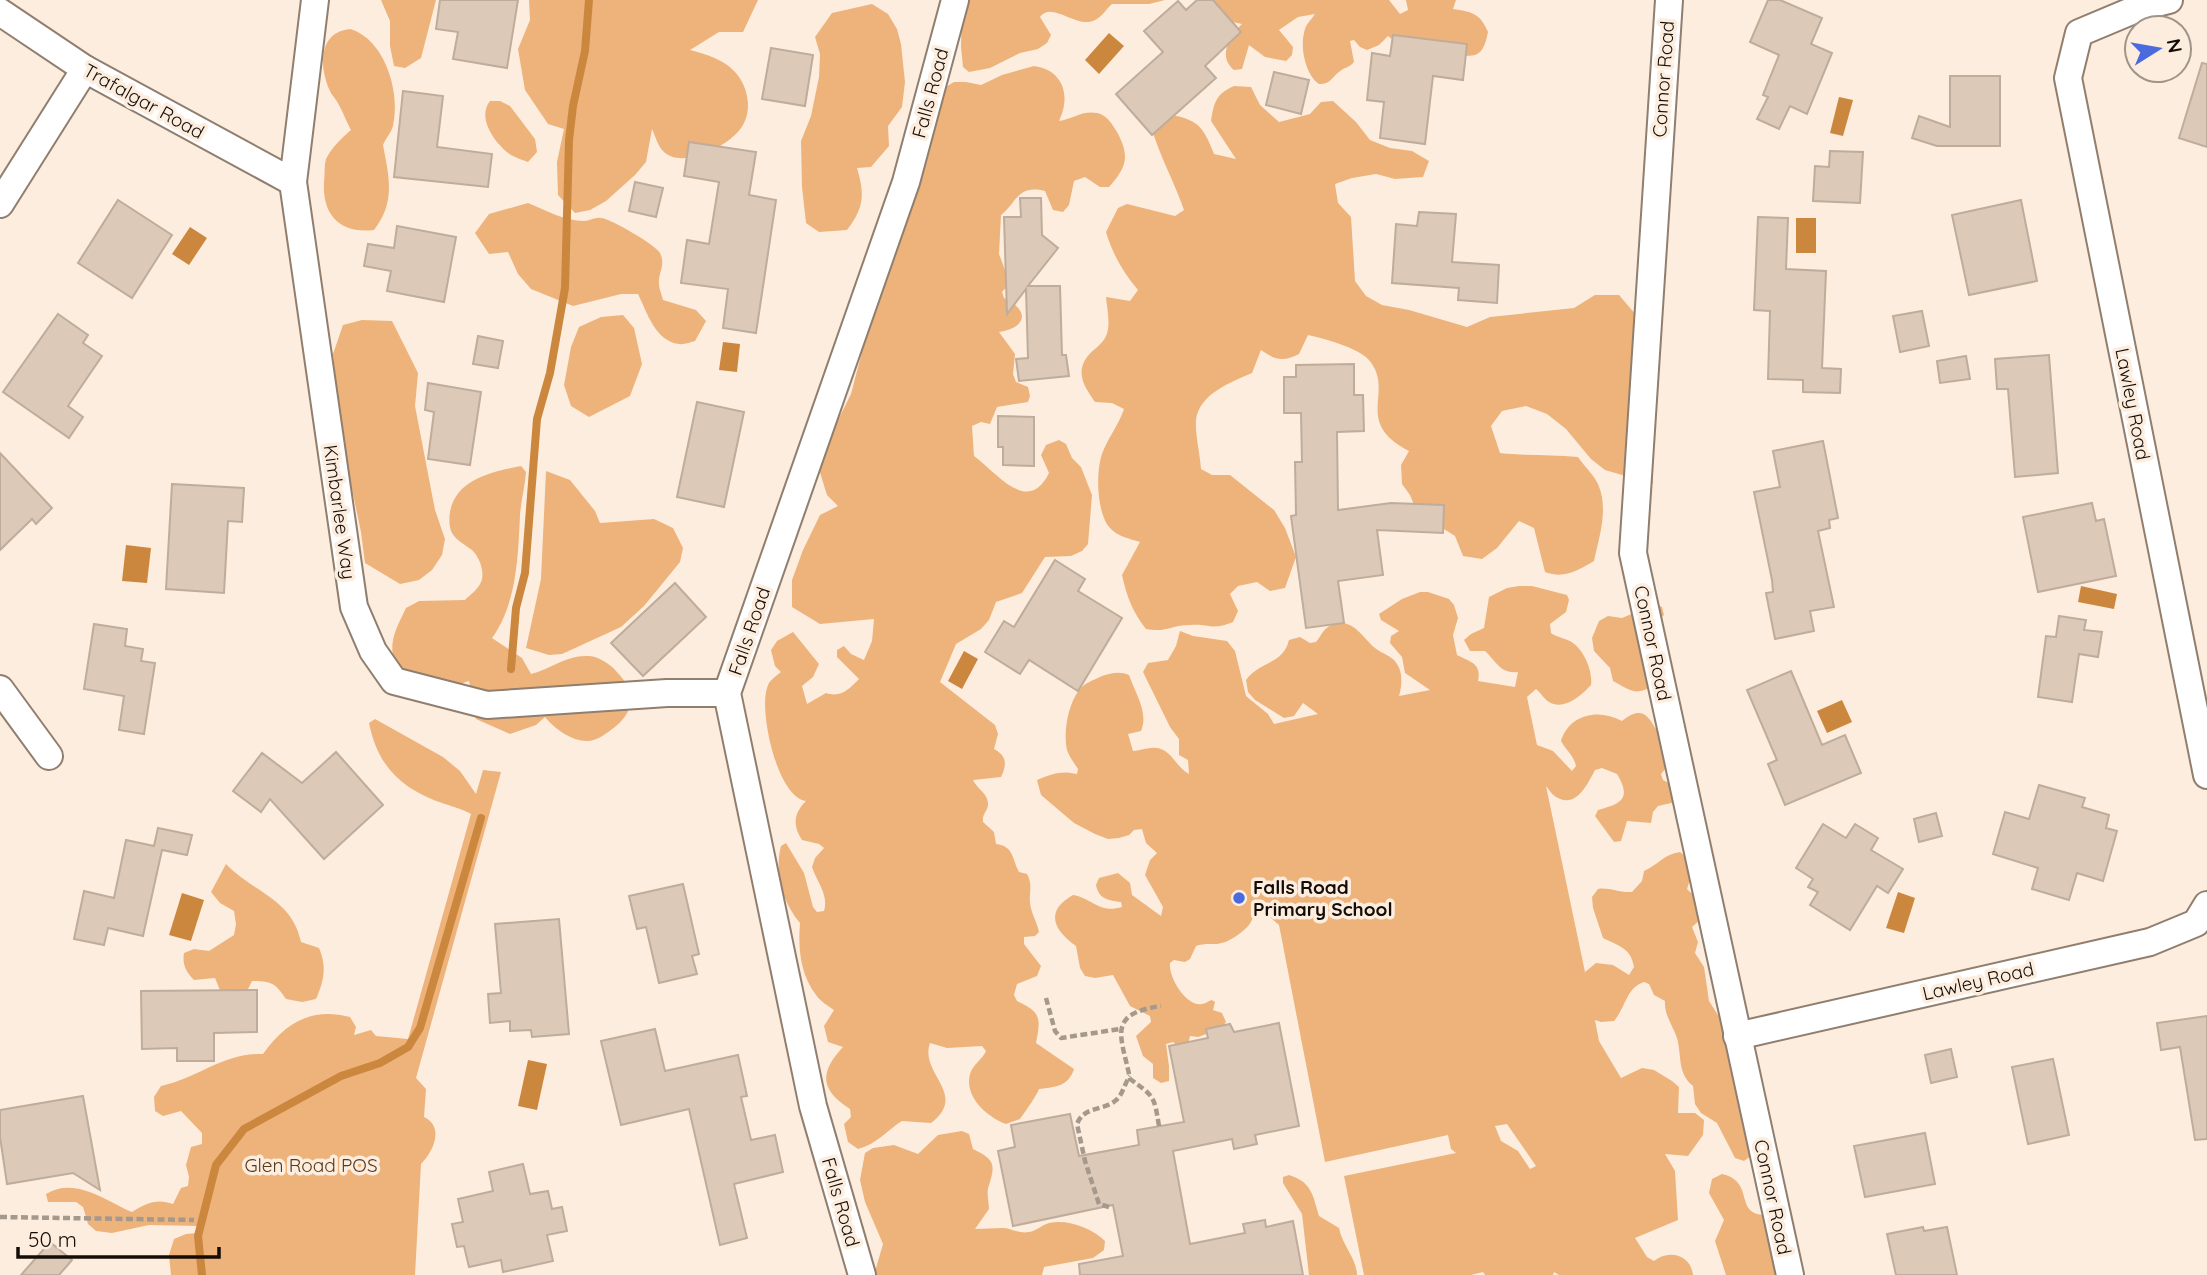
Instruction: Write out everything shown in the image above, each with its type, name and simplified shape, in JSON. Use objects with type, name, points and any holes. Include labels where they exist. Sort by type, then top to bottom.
[{"type":"street","name":"Kimbarlee Way","points":[[315,0],[293,182],[354,607],[373,651],[394,681],[487,705],[667,693],[727,693]]},
{"type":"street","name":"Falls Road","points":[[862,1275],[813,1107],[727,693],[905,182],[955,0]]},
{"type":"street","name":"Connor Road","points":[[1668,0],[1633,553],[1790,1275]]},
{"type":"street","name":"Lawley Road","points":[[2169,0],[2141,8],[2079,33],[2068,78],[2207,775]]},
{"type":"street","name":"Trafalgar Road","points":[[0,12],[85,69],[293,182]]},
{"type":"street","points":[[0,204],[85,69]]},
{"type":"street","points":[[0,689],[48,756]]},
{"type":"street","name":"Lawley Road","points":[[1737,1036],[2150,942],[2196,923],[2207,905]]},
{"type":"path","points":[[1046,998],[1055,1031],[1061,1038],[1120,1028]]},
{"type":"path","points":[[1109,1207],[1099,1204],[1077,1124],[1086,1112],[1115,1101],[1130,1076],[1120,1028],[1126,1019],[1141,1009],[1161,1006]]},
{"type":"path","points":[[1130,1076],[1147,1089],[1154,1099],[1159,1126]]},
{"type":"path","points":[[0,1217],[194,1220]]},
{"type":"green space","points":[[381,0],[436,0],[421,58],[405,68],[394,66],[390,46],[390,21]]},
{"type":"green space","points":[[529,0],[758,0],[743,32],[719,32],[690,50],[719,60],[739,76],[748,104],[743,125],[718,147],[707,153],[683,158],[672,157],[664,152],[652,129],[646,162],[635,175],[606,201],[590,210],[575,213],[558,195],[557,162],[564,129],[548,124],[525,90],[518,49],[530,20]]},
{"type":"green space","points":[[962,0],[1165,0],[1149,4],[1112,4],[1098,19],[1088,22],[1058,13],[1045,13],[1040,17],[1051,35],[1047,43],[990,68],[969,72],[963,67],[961,47]]},
{"type":"green space","points":[[1207,0],[1389,0],[1400,14],[1408,10],[1406,0],[1456,0],[1453,9],[1475,14],[1488,32],[1481,51],[1468,56],[1397,43],[1388,36],[1379,45],[1367,50],[1354,40],[1350,41],[1354,62],[1328,82],[1319,84],[1307,68],[1303,46],[1306,28],[1315,14],[1298,17],[1279,30],[1293,47],[1292,55],[1286,61],[1265,57],[1249,45],[1242,69],[1234,70],[1226,59],[1227,46],[1242,24],[1223,20]]},
{"type":"green space","points":[[872,4],[888,14],[897,29],[905,82],[902,107],[888,126],[889,146],[871,167],[857,168],[862,194],[860,208],[853,222],[847,230],[819,232],[806,223],[801,141],[811,116],[819,77],[820,54],[815,37],[832,13]]},
{"type":"green space","points":[[350,29],[373,44],[381,55],[388,69],[395,98],[393,126],[383,145],[389,179],[388,199],[386,209],[374,230],[343,226],[330,213],[324,194],[326,159],[351,130],[326,82],[324,52],[332,37]]},
{"type":"green space","points":[[1034,66],[1052,73],[1062,86],[1064,103],[1059,121],[1087,113],[1104,116],[1121,140],[1125,161],[1109,187],[1100,187],[1085,177],[1074,181],[1069,205],[1063,212],[1053,210],[1045,191],[1029,190],[1018,196],[1001,215],[999,254],[1010,283],[1002,292],[1004,298],[1018,308],[1022,318],[1015,327],[999,332],[1015,354],[1013,374],[1016,382],[1028,387],[1030,396],[1028,402],[997,407],[990,424],[981,422],[972,426],[974,456],[1012,487],[1032,491],[1041,485],[1049,473],[1041,455],[1046,445],[1059,440],[1066,444],[1072,458],[1081,467],[1092,495],[1088,544],[1082,551],[1071,556],[1045,557],[1022,593],[996,602],[989,620],[981,629],[956,644],[940,682],[995,725],[998,734],[994,749],[1004,758],[1005,764],[1001,777],[973,780],[988,801],[983,822],[994,832],[996,844],[1006,847],[1012,854],[1019,872],[1027,874],[1029,878],[1031,907],[1039,932],[1035,936],[1024,937],[1024,944],[1041,966],[1037,976],[1017,984],[1014,995],[1017,1001],[1031,1009],[1037,1017],[1039,1027],[1036,1043],[1074,1069],[1065,1083],[1039,1089],[1020,1119],[1006,1124],[985,1111],[970,1091],[970,1074],[986,1051],[982,1046],[947,1048],[930,1043],[928,1054],[944,1093],[945,1103],[941,1113],[931,1123],[902,1121],[876,1141],[858,1149],[848,1142],[844,1124],[851,1117],[850,1109],[833,1094],[826,1080],[830,1064],[843,1047],[828,1042],[824,1026],[834,1010],[818,997],[806,978],[799,942],[800,923],[789,906],[779,877],[781,846],[786,843],[804,873],[813,907],[817,912],[824,911],[824,894],[812,867],[815,858],[824,848],[802,840],[799,835],[796,819],[806,801],[796,796],[787,785],[779,770],[768,733],[765,700],[767,688],[781,672],[775,666],[771,650],[777,641],[793,632],[819,664],[813,677],[802,686],[807,704],[826,693],[844,692],[859,679],[837,657],[837,650],[844,646],[851,654],[864,660],[872,641],[874,619],[820,624],[792,607],[792,580],[803,550],[820,515],[838,506],[827,495],[818,466],[851,394],[874,306],[906,210],[921,180],[944,88],[954,82],[981,85],[1002,75]]},
{"type":"green space","points":[[1234,86],[1251,87],[1260,105],[1279,122],[1310,114],[1321,102],[1333,101],[1356,122],[1370,140],[1390,148],[1412,151],[1429,161],[1423,177],[1395,179],[1376,174],[1335,184],[1338,203],[1351,217],[1355,281],[1366,296],[1382,305],[1467,327],[1490,317],[1574,308],[1595,295],[1619,295],[1637,316],[1627,445],[1653,470],[1653,484],[1605,470],[1591,459],[1566,429],[1547,414],[1526,406],[1502,411],[1491,426],[1500,453],[1578,457],[1591,474],[1598,484],[1603,503],[1594,561],[1564,574],[1545,572],[1534,528],[1519,521],[1497,548],[1482,559],[1463,556],[1455,536],[1417,512],[1402,484],[1401,465],[1409,451],[1392,440],[1382,428],[1378,417],[1376,371],[1368,359],[1349,347],[1308,335],[1299,354],[1288,358],[1275,358],[1261,350],[1252,373],[1217,390],[1203,403],[1196,420],[1201,469],[1212,475],[1230,475],[1274,510],[1285,528],[1296,557],[1285,588],[1270,591],[1257,582],[1238,586],[1230,594],[1238,611],[1233,622],[1226,625],[1146,629],[1131,604],[1122,575],[1140,542],[1120,535],[1110,528],[1102,512],[1098,490],[1101,457],[1124,409],[1112,403],[1095,402],[1085,386],[1082,369],[1087,357],[1106,336],[1106,297],[1130,301],[1138,290],[1119,263],[1106,232],[1118,208],[1127,204],[1175,216],[1184,210],[1151,126],[1166,114],[1185,118],[1198,125],[1214,154],[1236,159],[1211,121],[1217,99]]},
{"type":"green space","points":[[490,101],[500,101],[510,106],[535,139],[537,152],[528,162],[511,155],[494,138],[485,115]]},
{"type":"green space","points":[[528,203],[570,219],[606,219],[657,249],[662,261],[659,284],[663,300],[696,310],[706,321],[695,341],[681,344],[664,337],[653,325],[638,294],[621,294],[573,306],[531,289],[518,274],[508,252],[489,254],[475,233],[489,214]]},
{"type":"green space","points":[[623,315],[634,328],[642,364],[630,396],[589,417],[571,406],[564,385],[571,347],[579,327],[601,317]]},
{"type":"green space","points":[[362,320],[392,321],[418,373],[415,406],[435,510],[445,539],[442,555],[432,570],[419,580],[400,584],[365,563],[340,432],[333,354],[343,325]]},
{"type":"green space","points":[[521,466],[526,472],[515,579],[507,610],[492,638],[522,658],[531,674],[580,656],[596,657],[613,668],[623,679],[630,694],[629,709],[619,723],[594,740],[569,737],[545,717],[536,725],[510,734],[476,719],[469,681],[454,686],[400,675],[393,657],[393,641],[406,608],[419,601],[465,600],[482,580],[477,557],[456,538],[450,528],[450,512],[460,492],[487,474]]},
{"type":"green space","points":[[546,471],[570,480],[595,511],[600,523],[654,519],[673,528],[683,548],[680,562],[644,606],[621,627],[562,654],[549,655],[526,648],[541,579]]},
{"type":"green space","points":[[1532,586],[1567,595],[1569,600],[1566,612],[1550,624],[1551,633],[1570,641],[1581,651],[1591,674],[1591,685],[1567,703],[1561,705],[1549,702],[1536,689],[1527,697],[1537,745],[1553,751],[1572,771],[1576,766],[1575,762],[1561,741],[1565,732],[1578,719],[1595,714],[1622,721],[1631,715],[1644,714],[1664,740],[1667,767],[1661,774],[1663,780],[1678,788],[1680,801],[1658,806],[1653,812],[1651,823],[1627,821],[1621,841],[1614,842],[1595,816],[1598,810],[1622,799],[1624,789],[1617,774],[1602,768],[1595,770],[1581,793],[1571,800],[1556,797],[1546,786],[1585,972],[1596,963],[1613,965],[1629,975],[1634,967],[1627,952],[1603,938],[1593,908],[1592,897],[1598,889],[1632,892],[1642,881],[1644,871],[1680,852],[1687,859],[1690,869],[1687,889],[1691,893],[1698,892],[1700,920],[1692,927],[1698,942],[1695,953],[1704,967],[1709,1001],[1728,1031],[1751,1156],[1744,1161],[1735,1158],[1717,1123],[1701,1113],[1695,1104],[1693,1086],[1682,1070],[1677,1038],[1667,1016],[1665,1001],[1654,995],[1649,984],[1644,982],[1633,989],[1614,1021],[1595,1020],[1599,1041],[1621,1078],[1642,1068],[1654,1070],[1679,1087],[1678,1113],[1695,1113],[1704,1120],[1703,1135],[1688,1156],[1665,1154],[1675,1171],[1678,1220],[1635,1238],[1647,1257],[1654,1261],[1666,1255],[1678,1256],[1688,1263],[1693,1275],[1559,1275],[1554,1272],[1553,1275],[1485,1275],[1483,1272],[1471,1275],[1364,1275],[1344,1176],[1456,1153],[1451,1149],[1448,1135],[1325,1162],[1279,925],[1265,913],[1261,905],[1249,925],[1233,938],[1223,943],[1196,946],[1190,959],[1185,962],[1174,960],[1170,963],[1172,975],[1184,996],[1196,1004],[1212,1000],[1215,1002],[1213,1010],[1222,1013],[1226,1022],[1222,1027],[1211,1028],[1209,1033],[1198,1037],[1190,1036],[1188,1045],[1180,1048],[1173,1042],[1166,1044],[1169,1081],[1161,1083],[1153,1078],[1153,1064],[1143,1056],[1136,1036],[1151,1022],[1150,1016],[1130,1006],[1113,975],[1095,978],[1085,976],[1080,968],[1076,946],[1062,934],[1055,921],[1058,908],[1073,895],[1101,907],[1122,907],[1121,902],[1102,896],[1096,885],[1099,878],[1118,873],[1130,883],[1132,895],[1161,916],[1163,907],[1145,875],[1150,860],[1157,853],[1146,843],[1142,829],[1119,838],[1108,839],[1074,823],[1041,795],[1037,780],[1057,773],[1077,774],[1078,769],[1067,750],[1066,727],[1072,703],[1084,685],[1109,674],[1129,675],[1143,717],[1141,731],[1128,734],[1133,751],[1151,748],[1163,750],[1189,774],[1188,760],[1179,755],[1179,739],[1170,727],[1143,672],[1148,663],[1168,660],[1180,631],[1193,636],[1227,641],[1235,651],[1246,696],[1268,714],[1274,724],[1318,714],[1303,703],[1294,716],[1284,718],[1255,700],[1248,692],[1246,680],[1282,654],[1289,640],[1300,637],[1310,643],[1316,642],[1325,629],[1335,624],[1347,624],[1358,630],[1375,648],[1395,661],[1401,675],[1399,696],[1430,690],[1405,673],[1402,657],[1390,643],[1391,636],[1399,631],[1381,620],[1379,614],[1402,599],[1420,592],[1449,599],[1454,605],[1458,618],[1453,635],[1457,655],[1477,667],[1478,681],[1515,687],[1518,672],[1503,669],[1485,651],[1470,651],[1464,640],[1484,628],[1489,597],[1507,588]],"holes":[[[1507,1124],[1536,1166],[1530,1169],[1518,1151],[1501,1141],[1495,1126]]]},
{"type":"green space","points":[[1655,604],[1662,607],[1664,615],[1656,622],[1638,629],[1637,637],[1651,652],[1653,685],[1642,691],[1633,691],[1613,681],[1610,668],[1594,651],[1592,638],[1599,621],[1608,616],[1622,618]]},
{"type":"green space","name":"Glen Road POS","points":[[375,719],[443,757],[460,771],[476,794],[483,770],[501,772],[416,1078],[426,1089],[424,1117],[434,1127],[435,1140],[421,1164],[415,1275],[171,1275],[169,1255],[174,1239],[198,1233],[199,1226],[149,1225],[112,1233],[96,1231],[88,1224],[83,1207],[76,1202],[48,1202],[46,1194],[57,1189],[79,1189],[132,1212],[152,1202],[173,1204],[181,1188],[188,1186],[186,1165],[191,1147],[202,1144],[202,1133],[181,1111],[163,1116],[155,1111],[154,1097],[161,1086],[235,1057],[263,1054],[280,1034],[300,1020],[323,1014],[336,1014],[350,1017],[356,1027],[354,1035],[371,1030],[376,1036],[408,1039],[471,814],[417,792],[395,775],[386,765],[373,739],[369,723]]},
{"type":"green space","points":[[226,864],[280,905],[296,927],[301,942],[319,948],[324,974],[316,999],[302,1002],[286,999],[279,989],[269,982],[259,981],[252,981],[247,991],[222,995],[215,978],[194,980],[189,974],[184,964],[184,953],[194,949],[209,951],[234,935],[234,911],[220,903],[211,892]]},
{"type":"green space","points":[[962,1131],[969,1134],[973,1149],[989,1159],[993,1167],[988,1191],[989,1209],[975,1229],[1002,1228],[1025,1232],[1049,1223],[1072,1224],[1100,1236],[1105,1241],[1104,1250],[1093,1258],[1044,1267],[1042,1275],[874,1275],[883,1244],[865,1202],[860,1180],[865,1153],[873,1148],[894,1145],[918,1154],[938,1135]]},
{"type":"green space","points":[[1722,1174],[1739,1184],[1750,1209],[1765,1215],[1784,1275],[1726,1275],[1715,1241],[1724,1220],[1709,1193],[1712,1179]]},
{"type":"green space","points":[[1289,1175],[1307,1186],[1319,1216],[1339,1228],[1355,1263],[1357,1275],[1309,1275],[1302,1214],[1283,1183],[1283,1177]]},
{"type":"shaded area","points":[[1109,33],[1124,46],[1099,74],[1085,60]]},
{"type":"shaded area","points":[[1839,97],[1853,100],[1843,136],[1830,133]]},
{"type":"shaded area","points":[[1796,218],[1816,218],[1816,253],[1796,253]]},
{"type":"shaded area","points":[[190,227],[207,238],[189,265],[172,254]]},
{"type":"shaded area","points":[[723,342],[740,344],[737,372],[719,370]]},
{"type":"shaded area","points":[[126,545],[151,548],[147,583],[122,581]]},
{"type":"shaded area","points":[[2081,586],[2117,594],[2114,609],[2078,602]]},
{"type":"shaded area","points":[[964,651],[978,659],[962,689],[948,681]]},
{"type":"shaded area","points":[[1842,700],[1852,722],[1827,733],[1817,711]]},
{"type":"shaded area","points":[[1898,892],[1915,898],[1904,933],[1886,928]]},
{"type":"shaded area","points":[[182,893],[204,900],[191,941],[169,935]]},
{"type":"shaded area","points":[[528,1060],[547,1064],[537,1110],[518,1106]]},
{"type":"building","points":[[440,0],[518,0],[507,68],[453,59],[458,32],[436,29]]},
{"type":"building","points":[[1197,0],[1213,0],[1241,32],[1205,66],[1216,78],[1152,135],[1116,94],[1163,52],[1144,31],[1178,1],[1186,10]]},
{"type":"building","points":[[1768,0],[1780,0],[1822,18],[1811,44],[1832,53],[1807,114],[1790,106],[1779,129],[1757,119],[1768,97],[1763,95],[1779,55],[1750,42]]},
{"type":"building","points":[[1393,35],[1467,44],[1463,80],[1433,76],[1425,144],[1380,138],[1384,102],[1367,100],[1372,53],[1390,56]]},
{"type":"building","points":[[771,48],[813,55],[805,106],[762,99]]},
{"type":"building","points":[[2202,63],[2207,64],[2207,147],[2179,138]]},
{"type":"building","points":[[1274,72],[1309,80],[1301,114],[1266,105]]},
{"type":"building","points":[[1950,76],[2000,76],[2000,146],[1937,146],[1912,138],[1919,116],[1950,127]]},
{"type":"building","points":[[403,91],[443,96],[437,147],[492,154],[488,187],[394,177]]},
{"type":"building","points":[[689,142],[756,152],[749,195],[776,200],[756,333],[723,328],[728,289],[681,283],[687,240],[709,244],[719,182],[684,176]]},
{"type":"building","points":[[1830,151],[1863,152],[1860,203],[1813,201],[1815,166],[1829,167]]},
{"type":"building","points":[[635,182],[663,188],[656,217],[629,211]]},
{"type":"building","points":[[1020,198],[1041,198],[1042,235],[1058,248],[1028,286],[1060,286],[1062,355],[1066,355],[1069,376],[1019,381],[1016,359],[1028,358],[1026,289],[1007,314],[1004,217],[1021,217]]},
{"type":"building","points":[[118,200],[172,235],[132,298],[78,263]]},
{"type":"building","points":[[2021,200],[2037,281],[1969,295],[1952,215]]},
{"type":"building","points":[[1419,212],[1456,214],[1452,262],[1499,265],[1497,303],[1458,300],[1459,288],[1392,283],[1396,224],[1417,226]]},
{"type":"building","points":[[1758,217],[1788,218],[1786,269],[1826,271],[1822,368],[1841,369],[1840,393],[1803,392],[1803,380],[1768,379],[1770,311],[1754,310]]},
{"type":"building","points":[[397,226],[456,237],[444,302],[387,291],[391,271],[364,266],[368,244],[394,248]]},
{"type":"building","points":[[1922,311],[1929,346],[1900,352],[1893,316]]},
{"type":"building","points":[[58,314],[88,335],[83,343],[102,356],[68,406],[83,417],[69,438],[3,392]]},
{"type":"building","points":[[478,336],[503,341],[498,368],[473,364]]},
{"type":"building","points":[[2049,355],[2058,473],[2015,477],[2008,389],[1997,389],[1995,359]]},
{"type":"building","points":[[1966,356],[1970,379],[1940,383],[1937,361]]},
{"type":"building","points":[[1354,364],[1354,395],[1363,395],[1364,431],[1337,432],[1338,510],[1391,503],[1444,505],[1443,533],[1377,530],[1383,575],[1338,581],[1344,623],[1306,628],[1291,516],[1296,515],[1295,462],[1302,462],[1301,413],[1284,413],[1284,377],[1296,377],[1296,365]]},
{"type":"building","points":[[428,383],[481,392],[470,465],[428,459],[434,412],[425,410]]},
{"type":"building","points":[[697,402],[744,412],[724,507],[677,497]]},
{"type":"building","points":[[998,416],[1034,417],[1034,466],[1003,465],[1003,447],[998,447]]},
{"type":"building","points":[[1823,441],[1838,518],[1829,520],[1830,528],[1818,531],[1834,607],[1810,611],[1814,631],[1775,639],[1766,593],[1773,592],[1772,580],[1754,492],[1780,487],[1773,451]]},
{"type":"building","points":[[0,453],[52,508],[36,524],[32,519],[0,550]]},
{"type":"building","points":[[172,484],[244,488],[242,522],[228,521],[224,593],[166,589]]},
{"type":"building","points":[[2092,503],[2096,521],[2104,519],[2116,576],[2038,592],[2023,517]]},
{"type":"building","points":[[1055,560],[1085,579],[1078,591],[1122,618],[1078,691],[1029,660],[1020,674],[985,652],[1004,621],[1014,627]]},
{"type":"building","points":[[675,583],[706,617],[643,676],[611,643]]},
{"type":"building","points":[[2059,616],[2086,620],[2084,630],[2102,632],[2098,657],[2079,654],[2072,702],[2038,697],[2046,636],[2056,637]]},
{"type":"building","points":[[94,624],[127,629],[125,646],[143,649],[141,661],[155,663],[144,734],[119,730],[124,696],[84,689]]},
{"type":"building","points":[[1791,671],[1822,745],[1845,735],[1861,773],[1785,805],[1768,764],[1777,760],[1747,690]]},
{"type":"building","points":[[336,752],[383,805],[324,859],[270,799],[261,812],[233,791],[262,753],[302,783]]},
{"type":"building","points":[[2039,785],[2085,798],[2082,807],[2109,815],[2106,828],[2117,831],[2103,881],[2077,873],[2069,900],[2032,889],[2038,868],[1993,854],[2005,812],[2029,819]]},
{"type":"building","points":[[1936,813],[1942,836],[1919,842],[1914,819]]},
{"type":"building","points":[[1823,824],[1846,838],[1855,824],[1878,838],[1871,850],[1903,869],[1888,893],[1877,886],[1850,930],[1810,905],[1818,892],[1808,887],[1813,879],[1796,868]]},
{"type":"building","points":[[158,828],[192,835],[187,855],[162,850],[143,936],[108,928],[104,945],[74,939],[84,891],[114,898],[126,840],[154,846]]},
{"type":"building","points":[[683,884],[699,954],[692,956],[697,974],[659,983],[646,927],[637,929],[629,896]]},
{"type":"building","points":[[559,919],[569,1034],[532,1037],[531,1030],[510,1031],[510,1021],[490,1023],[488,994],[501,993],[495,924]]},
{"type":"building","points":[[257,990],[257,1032],[214,1033],[214,1061],[177,1061],[177,1048],[142,1049],[141,991]]},
{"type":"building","points":[[2207,1016],[2207,1139],[2195,1140],[2180,1047],[2161,1050],[2157,1023]]},
{"type":"building","points":[[1279,1023],[1299,1126],[1255,1135],[1257,1144],[1234,1149],[1232,1139],[1173,1151],[1190,1244],[1245,1233],[1243,1224],[1265,1220],[1266,1227],[1293,1221],[1303,1275],[1080,1275],[1079,1264],[1123,1256],[1113,1205],[1013,1226],[998,1151],[1015,1147],[1011,1125],[1070,1114],[1079,1156],[1139,1145],[1137,1130],[1184,1122],[1169,1046],[1208,1038],[1206,1029],[1230,1024],[1234,1032]]},
{"type":"building","points":[[655,1029],[665,1071],[738,1055],[747,1096],[741,1097],[751,1140],[775,1135],[783,1172],[734,1184],[747,1238],[720,1245],[689,1109],[621,1125],[601,1041]]},
{"type":"building","points":[[1951,1049],[1957,1077],[1931,1083],[1925,1055]]},
{"type":"building","points":[[2053,1059],[2069,1135],[2028,1144],[2012,1067]]},
{"type":"building","points":[[83,1096],[100,1190],[73,1173],[7,1184],[0,1137],[0,1110]]},
{"type":"building","points":[[1925,1133],[1935,1184],[1865,1197],[1854,1146]]},
{"type":"building","points":[[523,1164],[530,1194],[548,1191],[552,1209],[562,1207],[567,1231],[547,1235],[553,1261],[503,1272],[501,1260],[469,1267],[464,1246],[457,1247],[452,1224],[463,1222],[458,1199],[493,1191],[489,1172]]},
{"type":"building","points":[[1923,1227],[1924,1231],[1947,1227],[1957,1275],[1896,1275],[1887,1234]]},
{"type":"building","points":[[50,1242],[72,1260],[59,1275],[21,1275]]},
{"type":"waterway","points":[[511,669],[516,608],[525,573],[537,419],[550,373],[565,288],[569,140],[585,51],[589,0]]},
{"type":"waterway","points":[[202,1275],[198,1236],[216,1165],[244,1129],[341,1076],[380,1063],[408,1047],[420,1028],[481,818]]},
{"type":"place","name":"Falls Road Primary School","points":[[1239,898]]}]
